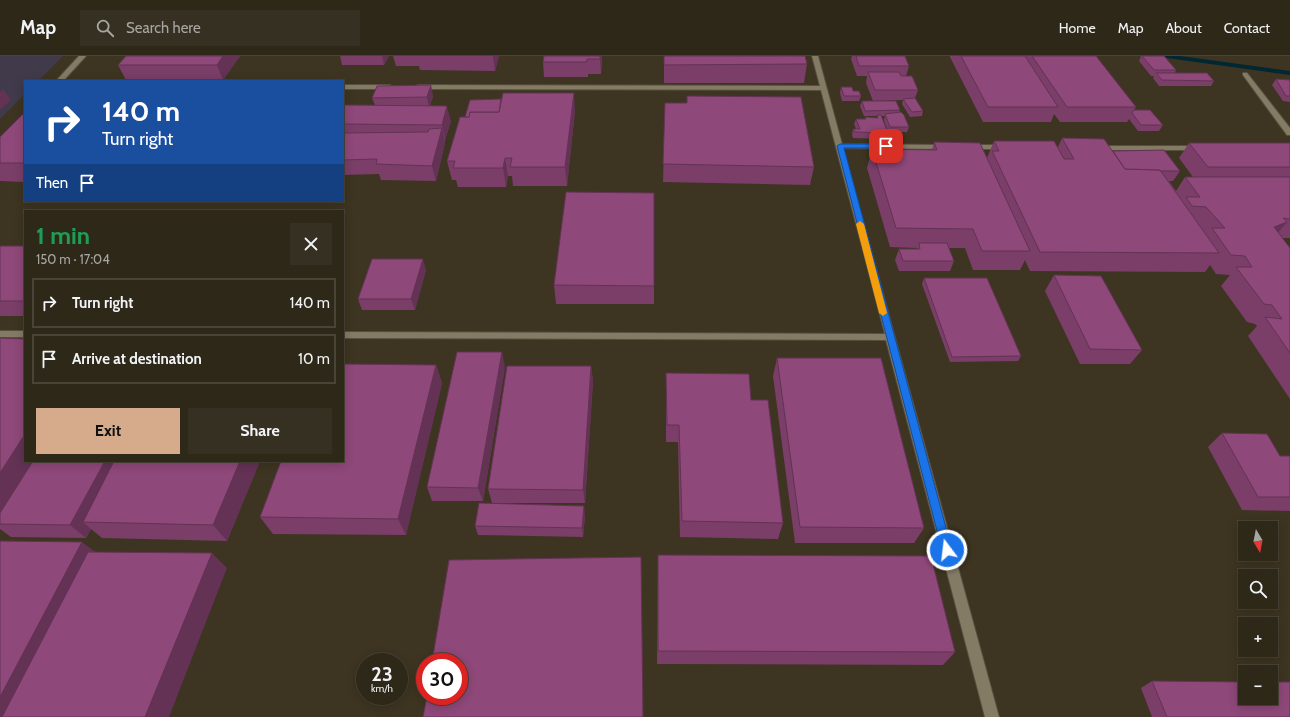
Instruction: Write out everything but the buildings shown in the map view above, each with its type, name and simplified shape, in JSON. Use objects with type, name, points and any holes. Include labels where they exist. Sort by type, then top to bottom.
[{"type":"street","points":[[60,80],[83,56]]},
{"type":"street","points":[[815,56],[840,146],[889,337],[992,717]]},
{"type":"street","points":[[1245,74],[1290,133]]},
{"type":"street","points":[[344,87],[398,87]]},
{"type":"street","points":[[414,87],[824,88]]},
{"type":"street","points":[[840,146],[1014,147]]},
{"type":"street","points":[[1093,148],[1203,148]]},
{"type":"street","points":[[0,334],[24,334]]},
{"type":"street","points":[[344,335],[889,337]]},
{"type":"shaded area","points":[[0,56],[63,56],[39,80],[24,80],[24,95],[0,119]]},
{"type":"waterway","points":[[1167,56],[1290,73]]},
{"type":"slow traffic","points":[[860,224],[883,313]]},
{"type":"route","points":[[886,146],[840,146],[889,337],[947,550]]}]
